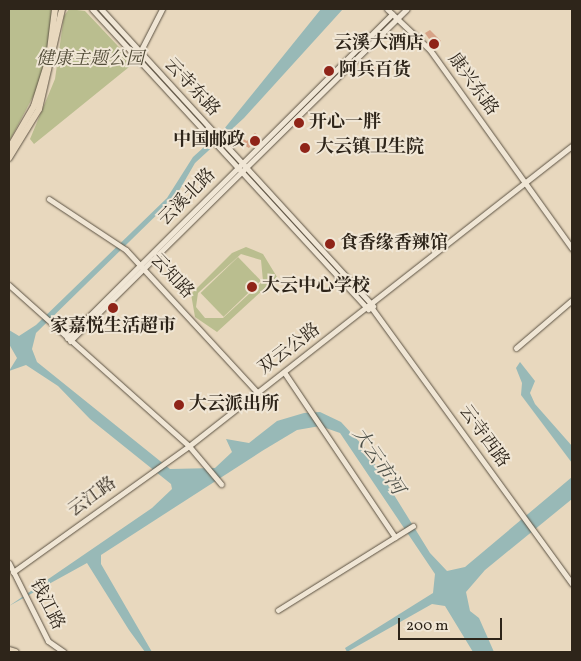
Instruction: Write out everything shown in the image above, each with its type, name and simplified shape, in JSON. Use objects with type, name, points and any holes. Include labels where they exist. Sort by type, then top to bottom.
[{"type":"highway","points":[[9,650],[14,652]]},
{"type":"main road","points":[[9,149],[34,106],[48,58],[55,9]]},
{"type":"main road","points":[[9,158],[39,109],[62,9]]},
{"type":"street","name":"云寺东路","points":[[92,9],[137,59],[221,144],[241,168],[371,307]]},
{"type":"street","name":"云寺东路","points":[[101,9],[210,133]]},
{"type":"street","points":[[137,59],[162,9]]},
{"type":"street","name":"康兴东路","points":[[387,9],[430,50],[572,248]]},
{"type":"street","name":"云溪北路","points":[[68,339],[394,15],[407,9]]},
{"type":"street","name":"双云公路","points":[[189,446],[257,392],[371,307],[572,146]]},
{"type":"street","name":"云知路","points":[[48,199],[126,250],[257,392]]},
{"type":"street","points":[[9,285],[189,446],[206,463],[220,484]]},
{"type":"street","points":[[516,348],[572,300]]},
{"type":"street","name":"云寺西路","points":[[371,307],[572,584]]},
{"type":"street","points":[[284,372],[328,431],[395,537]]},
{"type":"street","name":"云江路","points":[[13,572],[189,446]]},
{"type":"street","points":[[278,610],[413,526]]},
{"type":"street","name":"钱江路","points":[[9,564],[48,641],[64,652]]},
{"type":"green space","points":[[9,9],[53,9],[47,57],[36,91],[9,142]]},
{"type":"green space","name":"健康主题公园","points":[[69,9],[85,11],[134,63],[34,144],[30,139],[55,79],[64,16]]},
{"type":"green space","points":[[246,247],[263,254],[277,277],[217,332],[195,317],[191,294],[232,253]],"holes":[[[241,254],[261,260],[263,281],[223,318],[205,318],[196,307],[198,293]]]},
{"type":"green space","points":[[238,257],[261,281],[224,317],[201,293]]},
{"type":"water","points":[[321,9],[343,9],[244,118],[195,163],[176,196],[36,333],[32,349],[37,362],[170,469],[215,468],[232,452],[226,439],[249,443],[277,421],[304,413],[320,412],[341,422],[365,448],[430,553],[447,571],[465,567],[572,477],[572,499],[485,570],[466,592],[470,611],[479,618],[494,652],[473,652],[445,606],[432,604],[347,652],[345,648],[433,593],[435,574],[340,433],[320,426],[297,430],[101,555],[101,564],[152,652],[145,652],[87,563],[9,606],[152,508],[172,489],[171,484],[90,419],[58,386],[26,365],[9,371],[17,358],[9,344],[9,330],[19,336],[36,325],[167,198],[193,157],[224,129]]},
{"type":"water","points":[[520,362],[535,381],[530,393],[535,404],[572,446],[572,463],[521,395],[522,383],[516,368]]},
{"type":"building","points":[[430,30],[441,41],[434,46],[425,33]]},
{"type":"building","points":[[366,59],[376,69],[370,75],[360,65]]},
{"type":"building","points":[[255,133],[259,137],[249,148],[233,139],[236,135],[247,141]]},
{"type":"place","name":"云溪大酒店","points":[[434,44]]},
{"type":"place","name":"阿兵百货","points":[[329,71]]},
{"type":"place","name":"开心一胖","points":[[299,123]]},
{"type":"place","name":"中国邮政","points":[[255,141]]},
{"type":"place","name":"大云镇卫生院","points":[[305,148]]},
{"type":"place","name":"食香缘香辣馆","points":[[330,244]]},
{"type":"place","name":"大云中心学校","points":[[252,287]]},
{"type":"place","name":"家嘉悦生活超市","points":[[113,308]]},
{"type":"place","name":"大云派出所","points":[[179,405]]},
{"type":"water label","name":"大云市河","points":[[377,462]]}]
